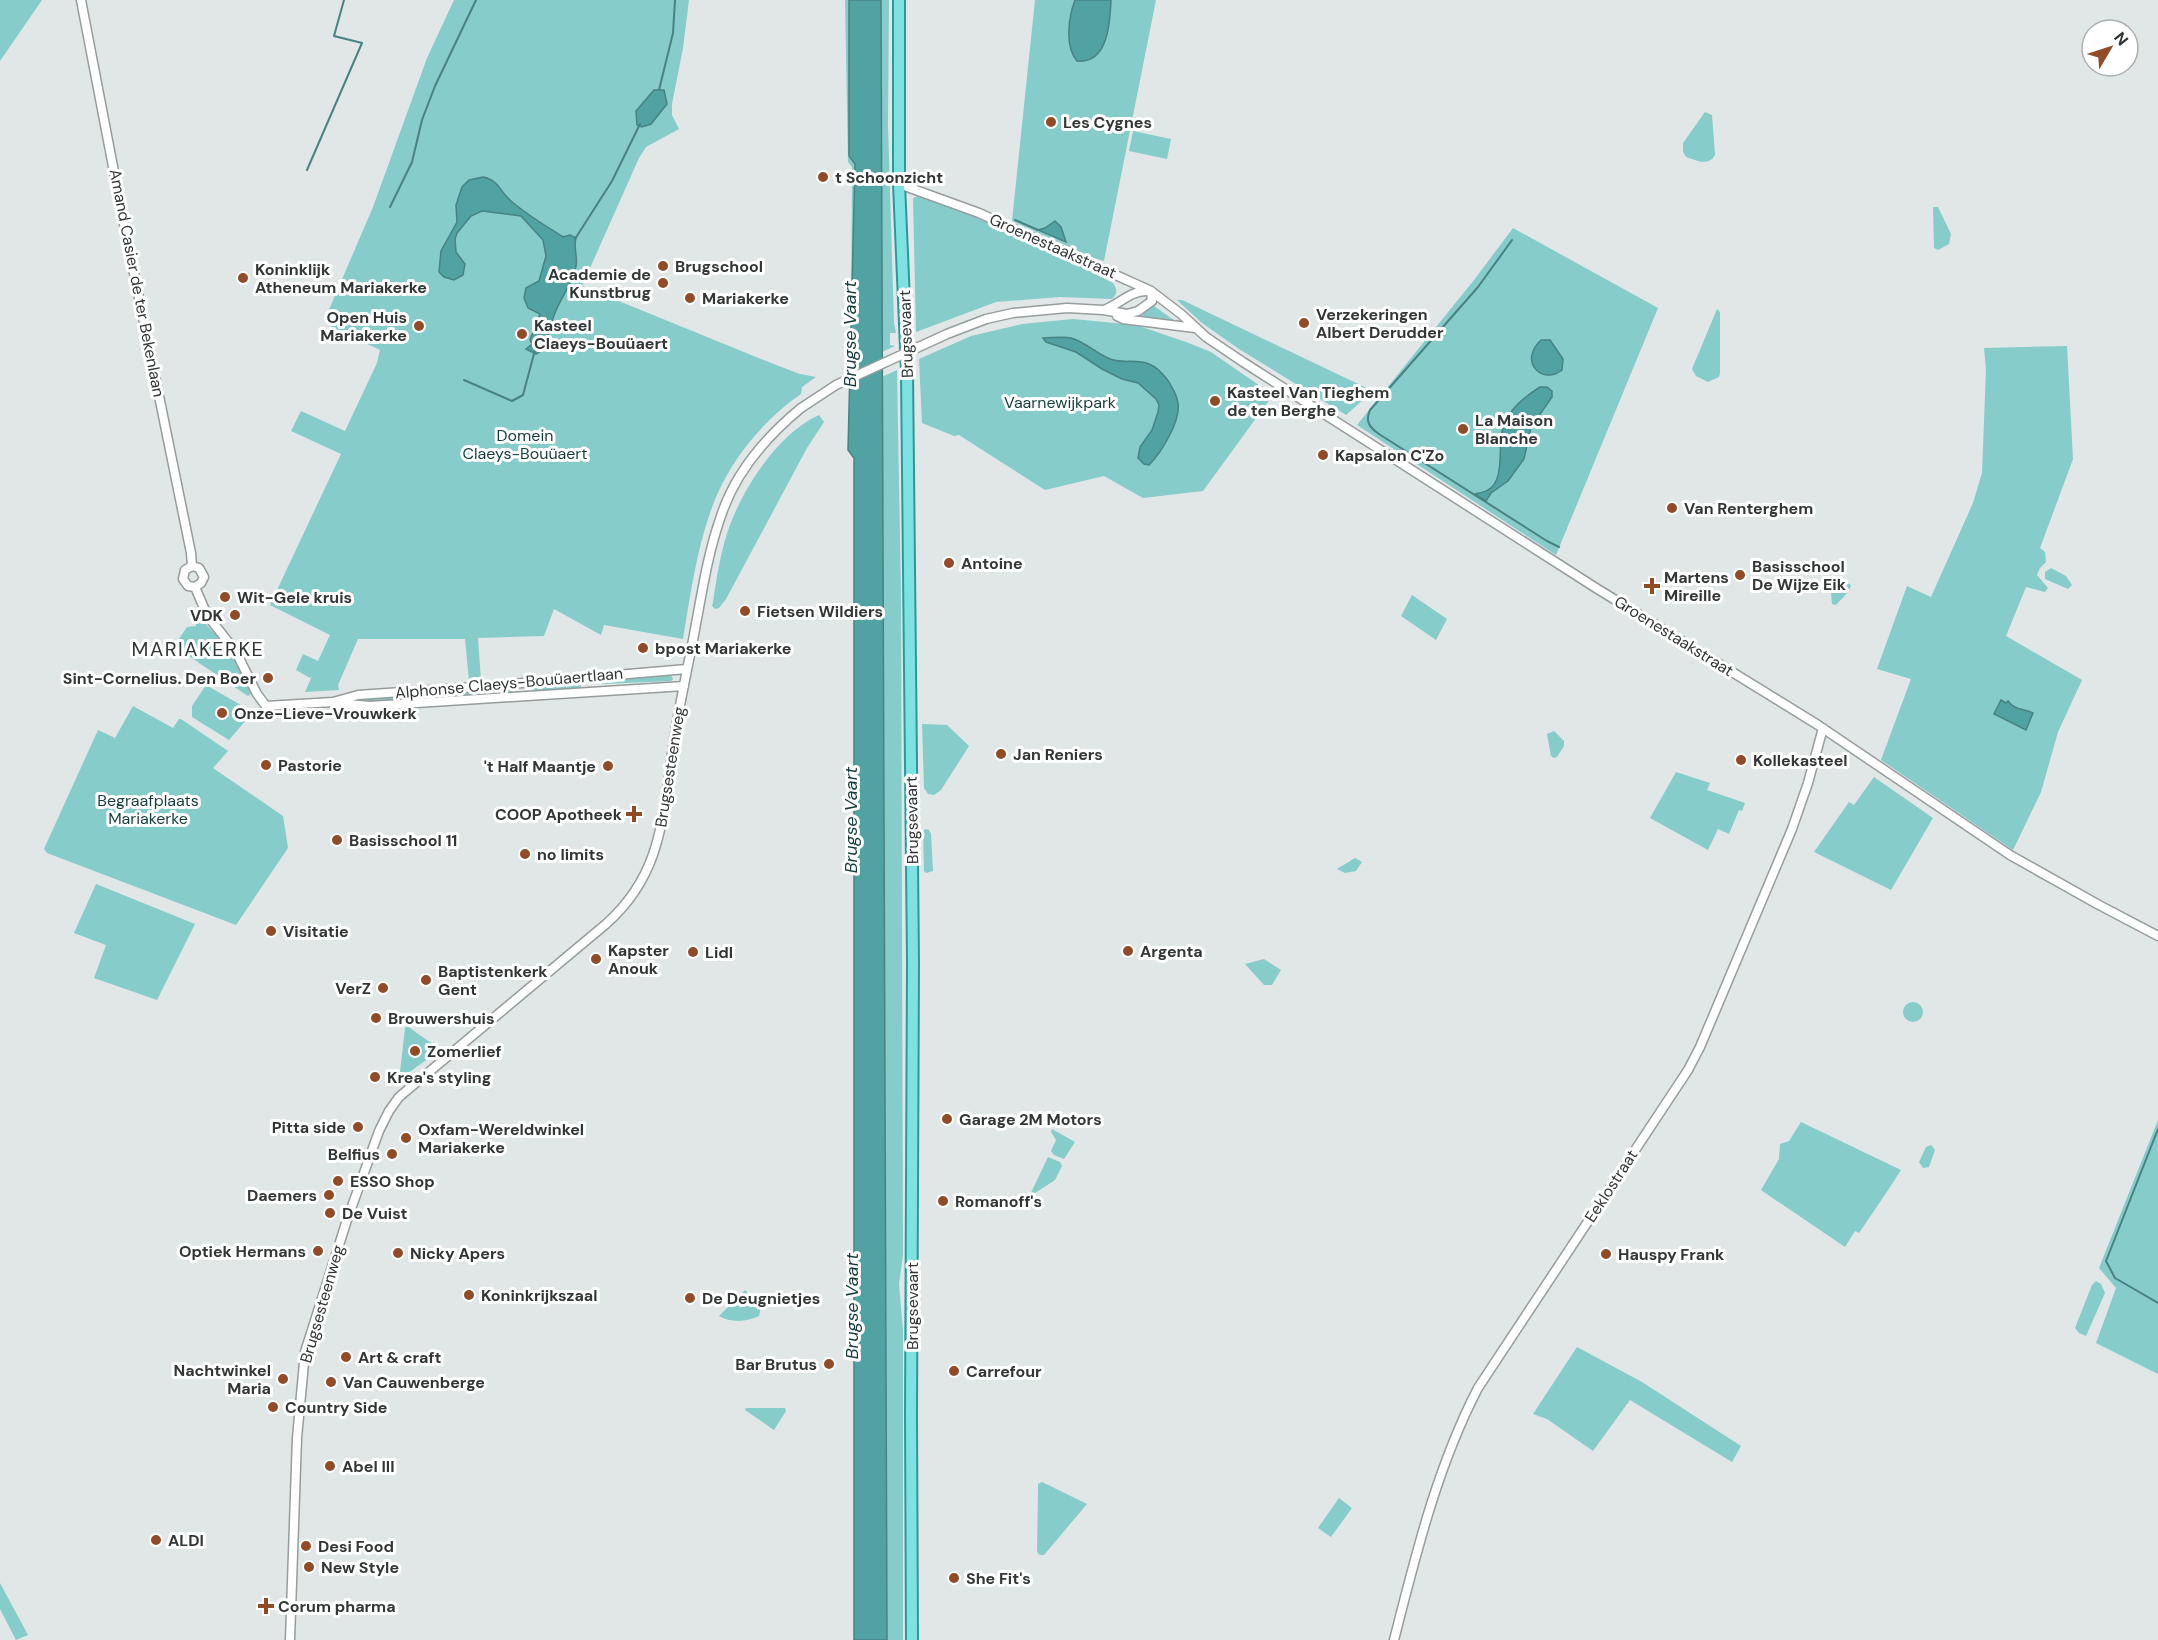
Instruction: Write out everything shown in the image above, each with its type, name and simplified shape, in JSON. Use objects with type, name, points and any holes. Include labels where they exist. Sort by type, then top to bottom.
[{"type":"main road","name":"Brugsevaart","points":[[899,0],[899,184],[908,371],[913,956],[912,1640]]},
{"type":"street","name":"Amand Casier de ter Bekenlaan","points":[[81,0],[192,566]]},
{"type":"street","name":"Groenestaakstraat","points":[[899,184],[979,213],[1151,291],[1195,328],[1254,369],[1586,582],[1823,728],[2010,855],[2158,936]]},
{"type":"street","points":[[1137,291],[1151,291],[1152,301],[1138,312],[1127,314],[1103,310],[1116,305],[1137,291]]},
{"type":"street","name":"Brugsesteenweg","points":[[290,1640],[297,1438],[305,1352],[346,1223],[379,1131],[399,1097],[606,924],[639,888],[651,862],[660,832],[678,713],[700,602],[722,513],[740,477],[753,457],[778,429],[801,408],[836,385],[947,334],[986,319],[1013,313],[1067,308],[1103,310]]},
{"type":"street","name":"Groenestaakstraat","points":[[1103,310],[1123,319],[1195,328]]},
{"type":"street","points":[[192,566],[199,568],[204,577],[195,587],[188,586],[183,579],[184,570],[192,566]]},
{"type":"street","name":"Alphonse Claeys-Bouüaertlaan","points":[[195,587],[207,615],[236,652],[257,694],[266,706],[333,702],[370,706],[684,686]]},
{"type":"street","name":"Alphonse Claeys-Bouüaertlaan","points":[[333,702],[358,695],[687,669]]},
{"type":"street","name":"Eeklostraat","points":[[1394,1640],[1434,1494],[1456,1433],[1478,1388],[1688,1070],[1700,1047],[1792,829],[1823,728]]},
{"type":"green space","points":[[0,0],[42,0],[0,61]]},
{"type":"green space","name":"Domein Claeys-Bouüaert","points":[[454,0],[689,0],[683,48],[672,104],[672,115],[679,129],[646,147],[639,158],[582,286],[771,363],[800,374],[816,377],[802,387],[801,394],[759,431],[746,446],[725,479],[710,513],[701,544],[683,639],[604,625],[601,635],[554,609],[544,636],[478,638],[481,681],[469,681],[465,639],[358,639],[338,685],[339,690],[305,692],[312,676],[310,678],[296,670],[303,654],[318,661],[330,635],[270,605],[341,454],[291,431],[301,411],[345,431],[377,363],[380,350],[330,326],[327,316],[373,207],[427,58]]},
{"type":"green space","points":[[845,0],[849,0],[849,156],[855,164],[851,335],[852,167],[848,162]]},
{"type":"green space","points":[[881,0],[889,0],[888,125],[896,333],[890,333],[890,345],[895,346],[882,352]]},
{"type":"green space","points":[[1035,0],[1156,0],[1104,261],[1012,221]]},
{"type":"green space","points":[[1705,112],[1712,115],[1715,155],[1709,161],[1702,162],[1686,157],[1683,152],[1683,143]]},
{"type":"green space","points":[[1133,131],[1171,139],[1167,159],[1129,151]]},
{"type":"green space","points":[[920,195],[1020,235],[1113,283],[1116,290],[1115,295],[1112,299],[1060,297],[996,302],[916,332],[913,198]]},
{"type":"green space","points":[[1933,207],[1938,207],[1951,234],[1949,244],[1938,250],[1934,248]]},
{"type":"green space","points":[[1513,228],[1658,308],[1556,555],[1357,425]]},
{"type":"green space","points":[[1177,300],[1182,300],[1373,391],[1346,415],[1239,349],[1202,323]]},
{"type":"green space","points":[[1154,306],[1178,323],[1139,319],[1149,307]]},
{"type":"green space","points":[[1717,309],[1720,312],[1720,373],[1719,377],[1708,382],[1696,376],[1692,369]]},
{"type":"green space","name":"Vaarnewijkpark","points":[[1073,319],[1136,325],[1186,342],[1211,352],[1273,395],[1203,491],[1143,498],[1104,476],[1045,490],[959,435],[954,436],[922,423],[919,359],[971,336],[1022,324]]},
{"type":"green space","points":[[2067,346],[2073,459],[2040,548],[2045,552],[2046,562],[2037,575],[2048,588],[2045,592],[2026,587],[2006,636],[2082,680],[2058,732],[2041,792],[2013,850],[1881,760],[1911,679],[1877,669],[1907,586],[1931,597],[1973,503],[1982,473],[1986,370],[1984,348]]},
{"type":"green space","points":[[897,370],[901,594],[903,1255],[899,1284],[903,1331],[903,1640],[887,1640],[882,377]]},
{"type":"green space","points":[[819,415],[824,422],[807,448],[726,599],[719,608],[715,609],[712,606],[724,544],[736,510],[745,493],[777,447],[804,423]]},
{"type":"green space","points":[[2051,568],[2066,576],[2072,585],[2068,589],[2045,579],[2045,572]]},
{"type":"green space","points":[[1840,579],[1851,585],[1849,591],[1836,605],[1832,604],[1831,589]]},
{"type":"green space","points":[[1412,595],[1447,619],[1436,640],[1401,616]]},
{"type":"green space","points":[[199,613],[233,658],[251,694],[248,696],[174,646],[187,627],[196,626],[196,614]]},
{"type":"green space","points":[[670,674],[673,679],[671,681],[601,684],[603,680]]},
{"type":"green space","points":[[580,682],[581,687],[579,688],[534,691],[532,687]]},
{"type":"green space","points":[[206,685],[253,712],[229,740],[192,717],[192,706]]},
{"type":"green space","points":[[517,687],[516,692],[449,696],[446,694]]},
{"type":"green space","points":[[426,694],[424,699],[350,702],[354,699]]},
{"type":"green space","name":"Begraafplaats Mariakerke","points":[[133,706],[173,728],[181,719],[228,751],[213,768],[283,816],[288,848],[236,925],[47,853],[44,849],[98,730],[115,738]]},
{"type":"green space","points":[[922,724],[947,725],[969,746],[941,790],[934,795],[928,794],[924,788]]},
{"type":"green space","points":[[1554,731],[1564,741],[1564,746],[1554,758],[1551,756],[1547,734]]},
{"type":"green space","points":[[1676,772],[1710,783],[1707,790],[1745,803],[1742,811],[1739,810],[1729,834],[1718,829],[1708,850],[1650,818]]},
{"type":"green space","points":[[1874,777],[1933,818],[1891,890],[1814,852],[1849,802],[1854,805]]},
{"type":"green space","points":[[926,829],[931,834],[933,871],[926,873],[924,871],[923,831]]},
{"type":"green space","points":[[1355,858],[1362,862],[1356,871],[1345,873],[1337,869]]},
{"type":"green space","points":[[96,884],[195,924],[157,1000],[94,978],[106,945],[74,933]]},
{"type":"green space","points":[[1264,959],[1281,970],[1272,985],[1264,985],[1245,964]]},
{"type":"green space","points":[[1913,1002],[1920,1005],[1923,1012],[1920,1019],[1913,1022],[1906,1019],[1903,1012],[1906,1005]]},
{"type":"green space","points":[[407,1026],[437,1047],[439,1051],[401,1078],[405,1028]]},
{"type":"green space","points":[[2158,1120],[2158,1374],[2096,1343],[2116,1288],[2099,1268]]},
{"type":"green space","points":[[1801,1122],[1901,1170],[1859,1233],[1855,1231],[1845,1247],[1761,1190],[1779,1159],[1780,1144],[1789,1141]]},
{"type":"green space","points":[[1052,1129],[1075,1142],[1064,1159],[1054,1155],[1051,1151],[1056,1140],[1051,1132]]},
{"type":"green space","points":[[1931,1145],[1935,1150],[1929,1167],[1923,1168],[1919,1162],[1926,1147]]},
{"type":"green space","points":[[1048,1157],[1060,1162],[1062,1166],[1055,1180],[1029,1197]]},
{"type":"green space","points":[[2096,1281],[2101,1284],[2105,1293],[2086,1336],[2075,1328],[2092,1285]]},
{"type":"green space","points":[[745,1290],[761,1307],[759,1316],[739,1321],[719,1316]]},
{"type":"green space","points":[[1577,1347],[1642,1382],[1741,1446],[1732,1462],[1630,1400],[1593,1451],[1547,1419],[1533,1414]]},
{"type":"green space","points":[[746,1408],[785,1408],[786,1411],[774,1430],[745,1410]]},
{"type":"green space","points":[[1042,1482],[1087,1504],[1044,1555],[1040,1555],[1037,1552],[1038,1484]]},
{"type":"green space","points":[[1339,1498],[1352,1508],[1331,1537],[1318,1528]]},
{"type":"green space","points":[[0,1583],[28,1635],[16,1640],[0,1609]]},
{"type":"shaded area","points":[[849,0],[881,0],[887,1640],[854,1640],[854,458],[848,450],[855,164],[849,156]]},
{"type":"shaded area","points":[[1075,0],[1111,0],[1110,20],[1105,40],[1095,56],[1087,60],[1077,61],[1070,47],[1070,22]]},
{"type":"shaded area","points":[[654,90],[664,90],[667,104],[651,124],[642,127],[637,125],[636,111]]},
{"type":"shaded area","points":[[483,177],[493,181],[507,198],[523,211],[563,237],[570,235],[576,238],[576,262],[570,284],[555,313],[544,347],[536,354],[526,349],[532,344],[530,340],[540,314],[528,308],[524,298],[526,288],[539,281],[546,256],[543,240],[521,216],[482,211],[471,216],[455,239],[456,252],[465,264],[463,275],[454,280],[444,277],[439,272],[441,251],[457,222],[456,205],[462,187],[469,180]]},
{"type":"shaded area","points":[[1055,221],[1061,227],[1066,242],[1038,230]]},
{"type":"shaded area","points":[[1043,338],[1071,338],[1113,360],[1149,364],[1165,377],[1176,395],[1178,410],[1169,436],[1149,465],[1144,464],[1138,458],[1140,447],[1152,430],[1158,412],[1159,405],[1156,399],[1138,383],[1122,379],[1076,352],[1046,342]]},
{"type":"shaded area","points":[[1541,340],[1550,340],[1563,359],[1562,370],[1547,375],[1535,369],[1532,356],[1534,348]]},
{"type":"shaded area","points":[[1540,387],[1547,387],[1552,391],[1552,397],[1531,427],[1524,459],[1508,481],[1491,493],[1486,501],[1475,494],[1488,490],[1497,478],[1501,435],[1506,421],[1518,404]]},
{"type":"shaded area","points":[[2001,700],[2033,713],[2026,730],[1994,714]]},
{"type":"waterway","points":[[307,170],[362,43],[334,36],[344,0]]},
{"type":"waterway","points":[[390,207],[412,162],[422,120],[435,86],[476,0]]},
{"type":"waterway","points":[[659,90],[673,33],[675,0]]},
{"type":"waterway","points":[[575,239],[612,181],[640,124]]},
{"type":"waterway","points":[[1015,220],[1038,230]]},
{"type":"waterway","points":[[1512,240],[1478,287],[1370,410],[1368,421],[1379,434],[1559,547]]},
{"type":"waterway","points":[[464,380],[512,401],[523,395],[535,350]]},
{"type":"waterway","points":[[2158,1129],[2106,1261],[2115,1278],[2158,1303]]},
{"type":"place","name":"Les Cygnes","points":[[1051,122]]},
{"type":"place","name":"t Schoonzicht","points":[[823,177]]},
{"type":"place","name":"Brugschool","points":[[663,266]]},
{"type":"place","name":"Koninklijk Atheneum Mariakerke","points":[[243,278]]},
{"type":"place","name":"Academie de Kunstbrug","points":[[663,283]]},
{"type":"place","name":"Mariakerke","points":[[690,298]]},
{"type":"place","name":"Verzekeringen Albert Derudder","points":[[1304,323]]},
{"type":"place","name":"Open Huis Mariakerke","points":[[419,326]]},
{"type":"place","name":"Kasteel Claeys-Bouüaert","points":[[522,334]]},
{"type":"place","name":"Kasteel Van Tieghem de ten Berghe","points":[[1215,401]]},
{"type":"place","name":"La Maison Blanche","points":[[1463,429]]},
{"type":"place","name":"Kapsalon C'Zo","points":[[1323,455]]},
{"type":"place","name":"Van Renterghem","points":[[1672,508]]},
{"type":"place","name":"Antoine","points":[[949,563]]},
{"type":"place","name":"Basisschool De Wijze Eik","points":[[1740,575]]},
{"type":"place","name":"Martens Mireille","points":[[1652,586]]},
{"type":"place","name":"Wit-Gele kruis","points":[[225,597]]},
{"type":"place","name":"Fietsen Wildiers","points":[[745,611]]},
{"type":"place","name":"VDK","points":[[235,615]]},
{"type":"place","name":"bpost Mariakerke","points":[[643,648]]},
{"type":"place","name":"Sint-Cornelius. Den Boer","points":[[268,678]]},
{"type":"place","name":"Onze-Lieve-Vrouwkerk","points":[[222,713]]},
{"type":"place","name":"Jan Reniers","points":[[1001,754]]},
{"type":"place","name":"Kollekasteel","points":[[1741,760]]},
{"type":"place","name":"Pastorie","points":[[266,765]]},
{"type":"place","name":"'t Half Maantje","points":[[608,766]]},
{"type":"place","name":"COOP Apotheek","points":[[634,814]]},
{"type":"place","name":"Basisschool 11","points":[[337,840]]},
{"type":"place","name":"no limits","points":[[525,854]]},
{"type":"place","name":"Visitatie","points":[[271,931]]},
{"type":"place","name":"Argenta","points":[[1128,951]]},
{"type":"place","name":"Lidl","points":[[693,952]]},
{"type":"place","name":"Kapster Anouk","points":[[596,959]]},
{"type":"place","name":"Baptistenkerk Gent","points":[[426,980]]},
{"type":"place","name":"VerZ","points":[[383,988]]},
{"type":"place","name":"Brouwershuis","points":[[376,1018]]},
{"type":"place","name":"Zomerlief","points":[[415,1051]]},
{"type":"place","name":"Krea's styling","points":[[375,1077]]},
{"type":"place","name":"Garage 2M Motors","points":[[947,1119]]},
{"type":"place","name":"Pitta side","points":[[358,1127]]},
{"type":"place","name":"Oxfam-Wereldwinkel Mariakerke","points":[[406,1138]]},
{"type":"place","name":"Belfius","points":[[392,1154]]},
{"type":"place","name":"ESSO Shop","points":[[338,1181]]},
{"type":"place","name":"Daemers","points":[[329,1195]]},
{"type":"place","name":"Romanoff's","points":[[943,1201]]},
{"type":"place","name":"De Vuist","points":[[330,1213]]},
{"type":"place","name":"Optiek Hermans","points":[[318,1251]]},
{"type":"place","name":"Nicky Apers","points":[[398,1253]]},
{"type":"place","name":"Hauspy Frank","points":[[1606,1254]]},
{"type":"place","name":"Koninkrijkszaal","points":[[469,1295]]},
{"type":"place","name":"De Deugnietjes","points":[[690,1298]]},
{"type":"place","name":"Art & craft","points":[[346,1357]]},
{"type":"place","name":"Bar Brutus","points":[[829,1364]]},
{"type":"place","name":"Carrefour","points":[[954,1371]]},
{"type":"place","name":"Nachtwinkel Maria","points":[[283,1379]]},
{"type":"place","name":"Van Cauwenberge","points":[[331,1382]]},
{"type":"place","name":"Country Side","points":[[273,1407]]},
{"type":"place","name":"Abel III","points":[[330,1466]]},
{"type":"place","name":"ALDI","points":[[156,1540]]},
{"type":"place","name":"Desi Food","points":[[306,1546]]},
{"type":"place","name":"New Style","points":[[309,1567]]},
{"type":"place","name":"She Fit's","points":[[954,1578]]},
{"type":"place","name":"Corum pharma","points":[[266,1606]]},
{"type":"district","name":"MARIAKERKE","points":[[198,649]]},
{"type":"water label","name":"Brugse Vaart","points":[[850,334]]},
{"type":"water label","name":"Brugse Vaart","points":[[851,820]]},
{"type":"water label","name":"Brugse Vaart","points":[[852,1306]]}]
